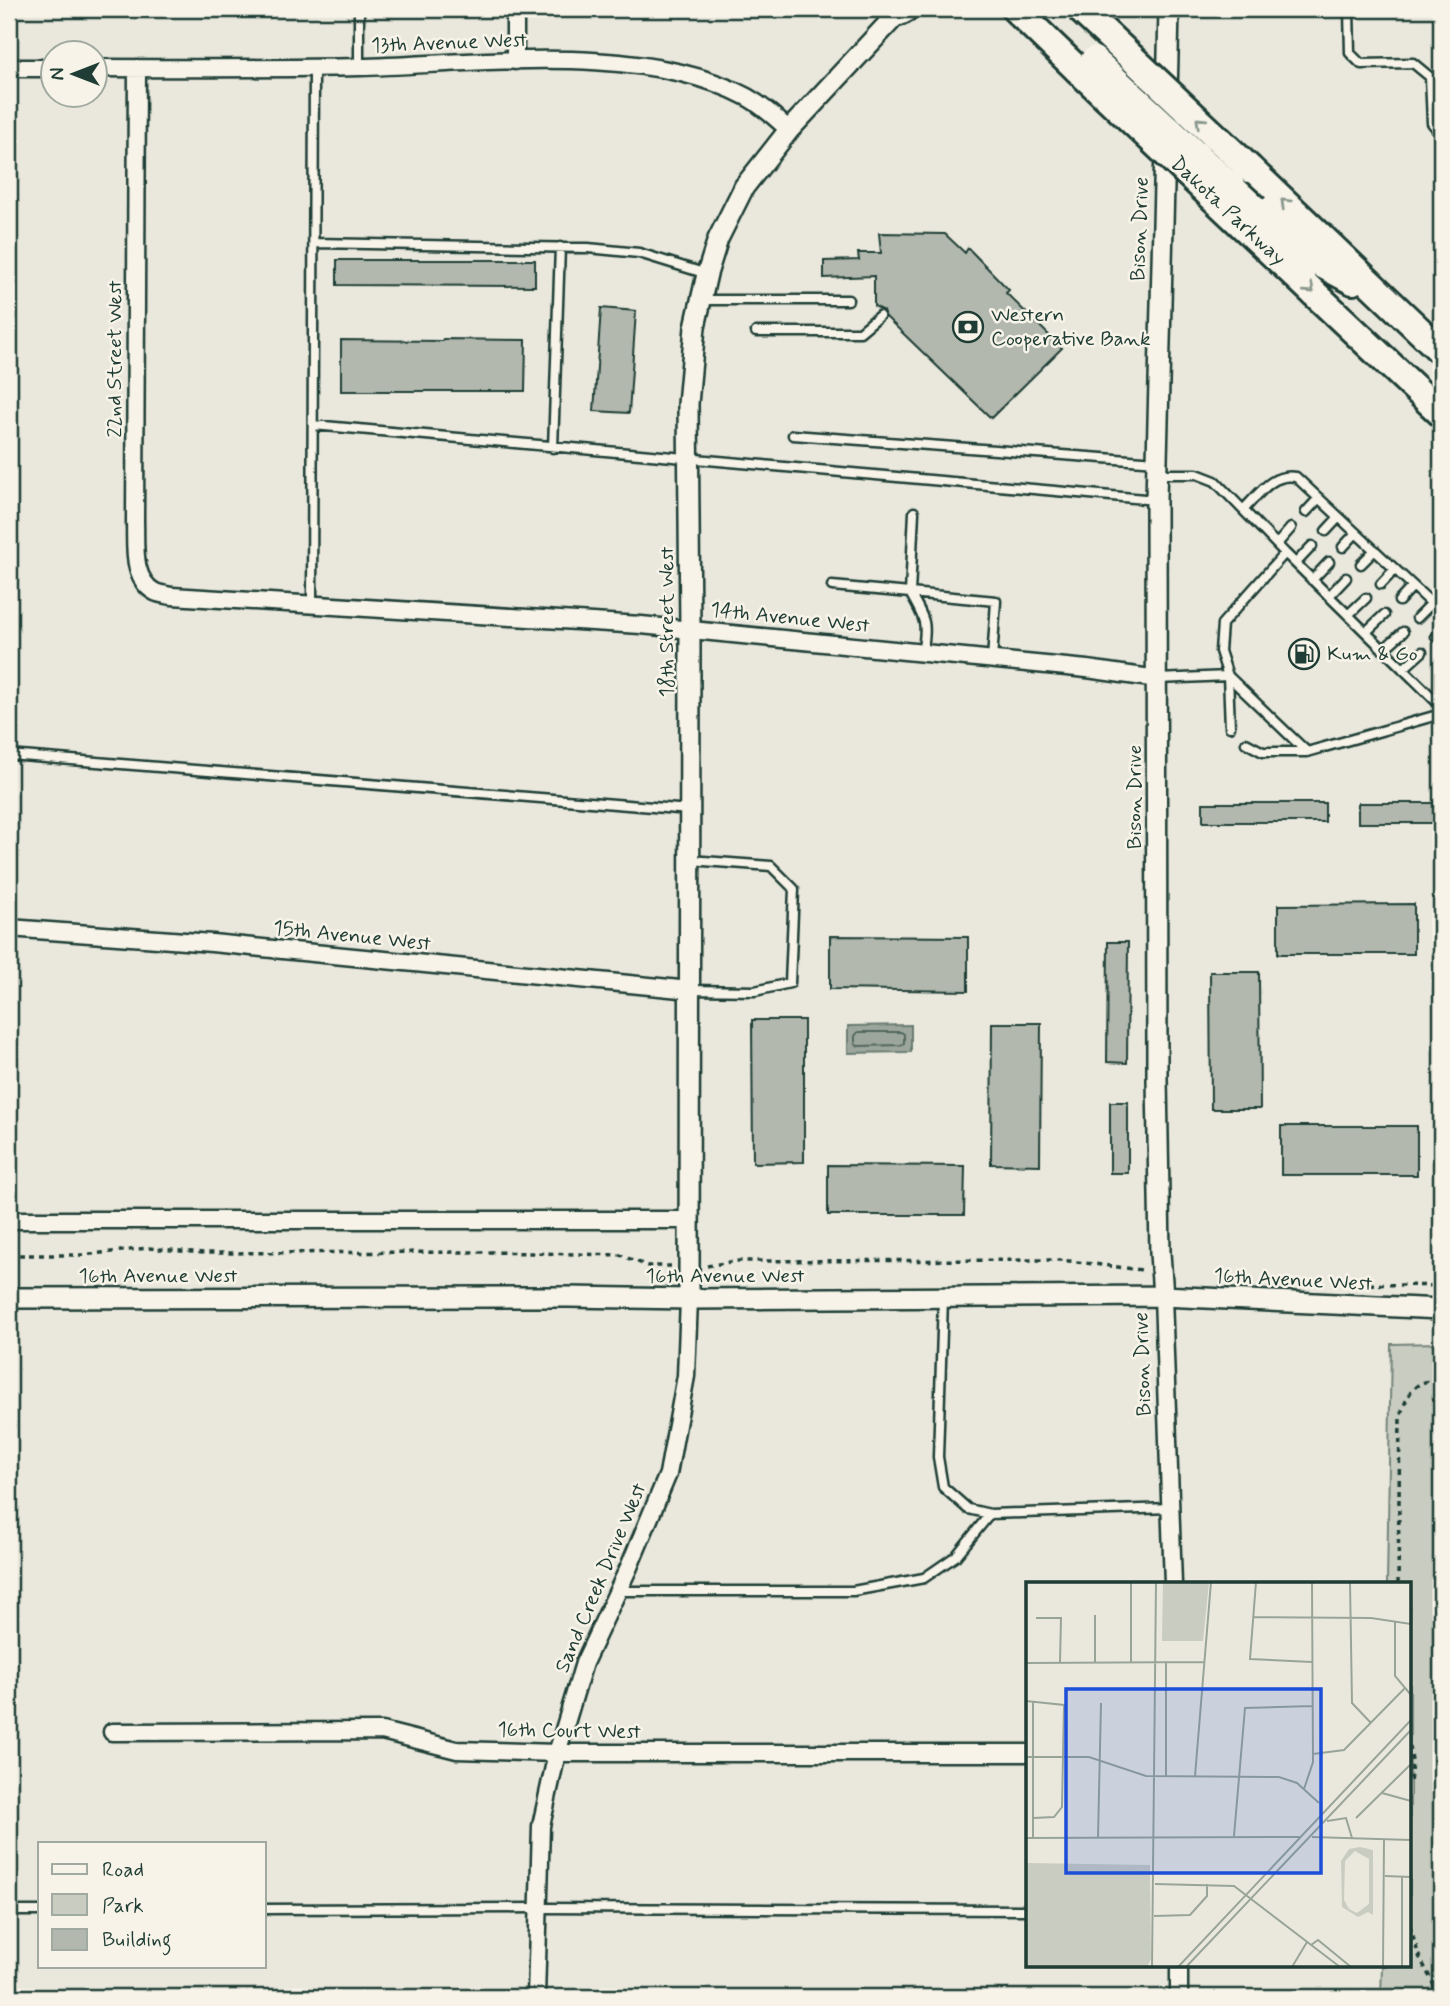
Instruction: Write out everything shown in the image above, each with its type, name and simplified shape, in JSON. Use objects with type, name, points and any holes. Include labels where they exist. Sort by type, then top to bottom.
[{"type":"highway","name":"Dakota Parkway","points":[[1021,9],[1086,65],[1249,217],[1441,413]]},
{"type":"highway","name":"Dakota Parkway","points":[[1080,9],[1441,351]]},
{"type":"highway","points":[[1086,65],[1166,126],[1249,217],[1308,257],[1385,299]]},
{"type":"street","points":[[515,61],[516,9]]},
{"type":"street","name":"Bison Drive","points":[[1169,9],[1156,500],[1157,1079],[1161,1273],[1173,1582]]},
{"type":"street","name":"18th Street West","points":[[689,1299],[690,366],[707,274],[727,218],[744,187],[789,130],[901,10]]},
{"type":"street","name":"13th Avenue West","points":[[108,68],[359,67],[515,61],[609,62],[667,70],[744,96],[789,130]]},
{"type":"street","points":[[9,68],[38,68]]},
{"type":"street","name":"22nd Street West","points":[[137,68],[137,564],[142,579],[154,592],[207,598]]},
{"type":"street","name":"14th Avenue West","points":[[207,598],[690,629],[1158,679]]},
{"type":"street","name":"15th Avenue West","points":[[9,928],[226,945],[690,990]]},
{"type":"street","points":[[9,1220],[690,1220]]},
{"type":"street","name":"16th Avenue West","points":[[9,1298],[1163,1297],[1441,1309]]},
{"type":"street","name":"Sand Creek Drive West","points":[[536,1997],[541,1826],[557,1753],[584,1663],[668,1474],[686,1376],[689,1299]]},
{"type":"street","name":"16th Court West","points":[[112,1732],[382,1731],[457,1750],[557,1753],[1026,1753]]},
{"type":"street","points":[[1179,1968],[1179,1997]]},
{"type":"lane","points":[[359,9],[359,67]]},
{"type":"lane","points":[[1349,9],[1350,53],[1361,64],[1413,64],[1430,77],[1432,123],[1441,134]]},
{"type":"lane","points":[[312,604],[314,67]]},
{"type":"lane","points":[[314,243],[560,247],[639,253],[707,274]]},
{"type":"lane","points":[[553,448],[560,247]]},
{"type":"lane","points":[[701,300],[848,300]]},
{"type":"lane","points":[[756,332],[860,332],[879,316]]},
{"type":"lane","points":[[313,425],[689,461],[1156,500]]},
{"type":"lane","points":[[793,435],[1157,468],[1197,474],[1216,481],[1285,553],[1441,706]]},
{"type":"lane","points":[[1244,509],[1275,479],[1285,475],[1296,477],[1441,612]]},
{"type":"lane","points":[[1306,512],[1319,498]]},
{"type":"lane","points":[[914,512],[910,593],[923,615],[927,629],[922,653]]},
{"type":"lane","points":[[1326,531],[1339,517]]},
{"type":"lane","points":[[1277,544],[1291,528]]},
{"type":"lane","points":[[1343,547],[1356,533]]},
{"type":"lane","points":[[1296,564],[1312,546]]},
{"type":"lane","points":[[1360,564],[1375,550]]},
{"type":"lane","points":[[1230,727],[1228,676],[1220,651],[1222,624],[1285,553]]},
{"type":"lane","points":[[1312,580],[1329,562]]},
{"type":"lane","points":[[1381,583],[1395,569]]},
{"type":"lane","points":[[1329,596],[1346,578]]},
{"type":"lane","points":[[832,586],[996,601],[992,660]]},
{"type":"lane","points":[[1399,601],[1413,586]]},
{"type":"lane","points":[[1348,615],[1366,597]]},
{"type":"lane","points":[[1417,618],[1432,603]]},
{"type":"lane","points":[[1366,632],[1384,615]]},
{"type":"lane","points":[[1383,650],[1403,632]]},
{"type":"lane","points":[[1403,669],[1422,652]]},
{"type":"lane","points":[[1158,679],[1228,676],[1307,752]]},
{"type":"lane","points":[[1245,743],[1263,752],[1307,752],[1441,714]]},
{"type":"lane","points":[[9,755],[690,810]]},
{"type":"lane","points":[[690,860],[771,866],[794,889],[790,983],[755,991],[690,990]]},
{"type":"lane","points":[[943,1298],[938,1457],[943,1487],[968,1509],[989,1514],[1171,1508]]},
{"type":"lane","points":[[618,1591],[853,1591],[924,1578],[957,1556],[989,1514]]},
{"type":"lane","points":[[266,1909],[1026,1910]]},
{"type":"lane","points":[[9,1911],[38,1911]]},
{"type":"path","points":[[9,1255],[82,1255],[149,1248],[203,1253],[488,1252],[620,1255],[648,1266],[708,1266],[735,1261],[1061,1260],[1161,1273]]},
{"type":"path","points":[[1346,1283],[1441,1286]]},
{"type":"path","points":[[1398,1582],[1400,1416],[1409,1391],[1427,1380],[1441,1380]]},
{"type":"path","points":[[1412,1933],[1419,1956],[1440,1997]]},
{"type":"green space","points":[[1441,1343],[1441,1997],[1381,1997],[1382,1968],[1412,1968],[1412,1582],[1387,1582],[1391,1344]]},
{"type":"water","points":[[911,1025],[911,1052],[848,1053],[848,1026]]},
{"type":"building","name":"Western Cooperative Bank","points":[[879,233],[945,234],[965,253],[968,248],[1009,290],[1006,293],[1062,348],[991,418],[885,316],[884,311],[874,306],[874,276],[824,278],[824,261],[859,260],[858,253],[881,253]]},
{"type":"building","points":[[337,260],[535,260],[535,286],[337,285]]},
{"type":"building","points":[[601,308],[636,311],[629,413],[594,411]]},
{"type":"building","points":[[341,340],[526,340],[525,391],[341,391]]},
{"type":"building","points":[[1203,803],[1325,803],[1325,822],[1203,822]]},
{"type":"building","points":[[1358,803],[1441,803],[1441,823],[1358,823]]},
{"type":"building","points":[[1414,904],[1414,954],[1278,954],[1278,905]]},
{"type":"building","points":[[830,936],[968,937],[968,991],[830,989]]},
{"type":"building","points":[[1108,942],[1128,942],[1127,1063],[1107,1062]]},
{"type":"building","points":[[1210,972],[1259,972],[1260,1109],[1211,1109]]},
{"type":"building","points":[[752,1020],[804,1020],[804,1162],[753,1163]]},
{"type":"building","points":[[992,1023],[1041,1023],[1040,1165],[991,1164]]},
{"type":"building","points":[[1110,1102],[1128,1102],[1128,1173],[1110,1173]]},
{"type":"building","points":[[1281,1126],[1417,1126],[1417,1175],[1281,1175]]},
{"type":"building","points":[[828,1165],[965,1166],[964,1215],[828,1215]]},
{"type":"place","name":"Western Cooperative Bank","points":[[968,327]]},
{"type":"place","name":"Kum & Go","points":[[1304,654]]}]
